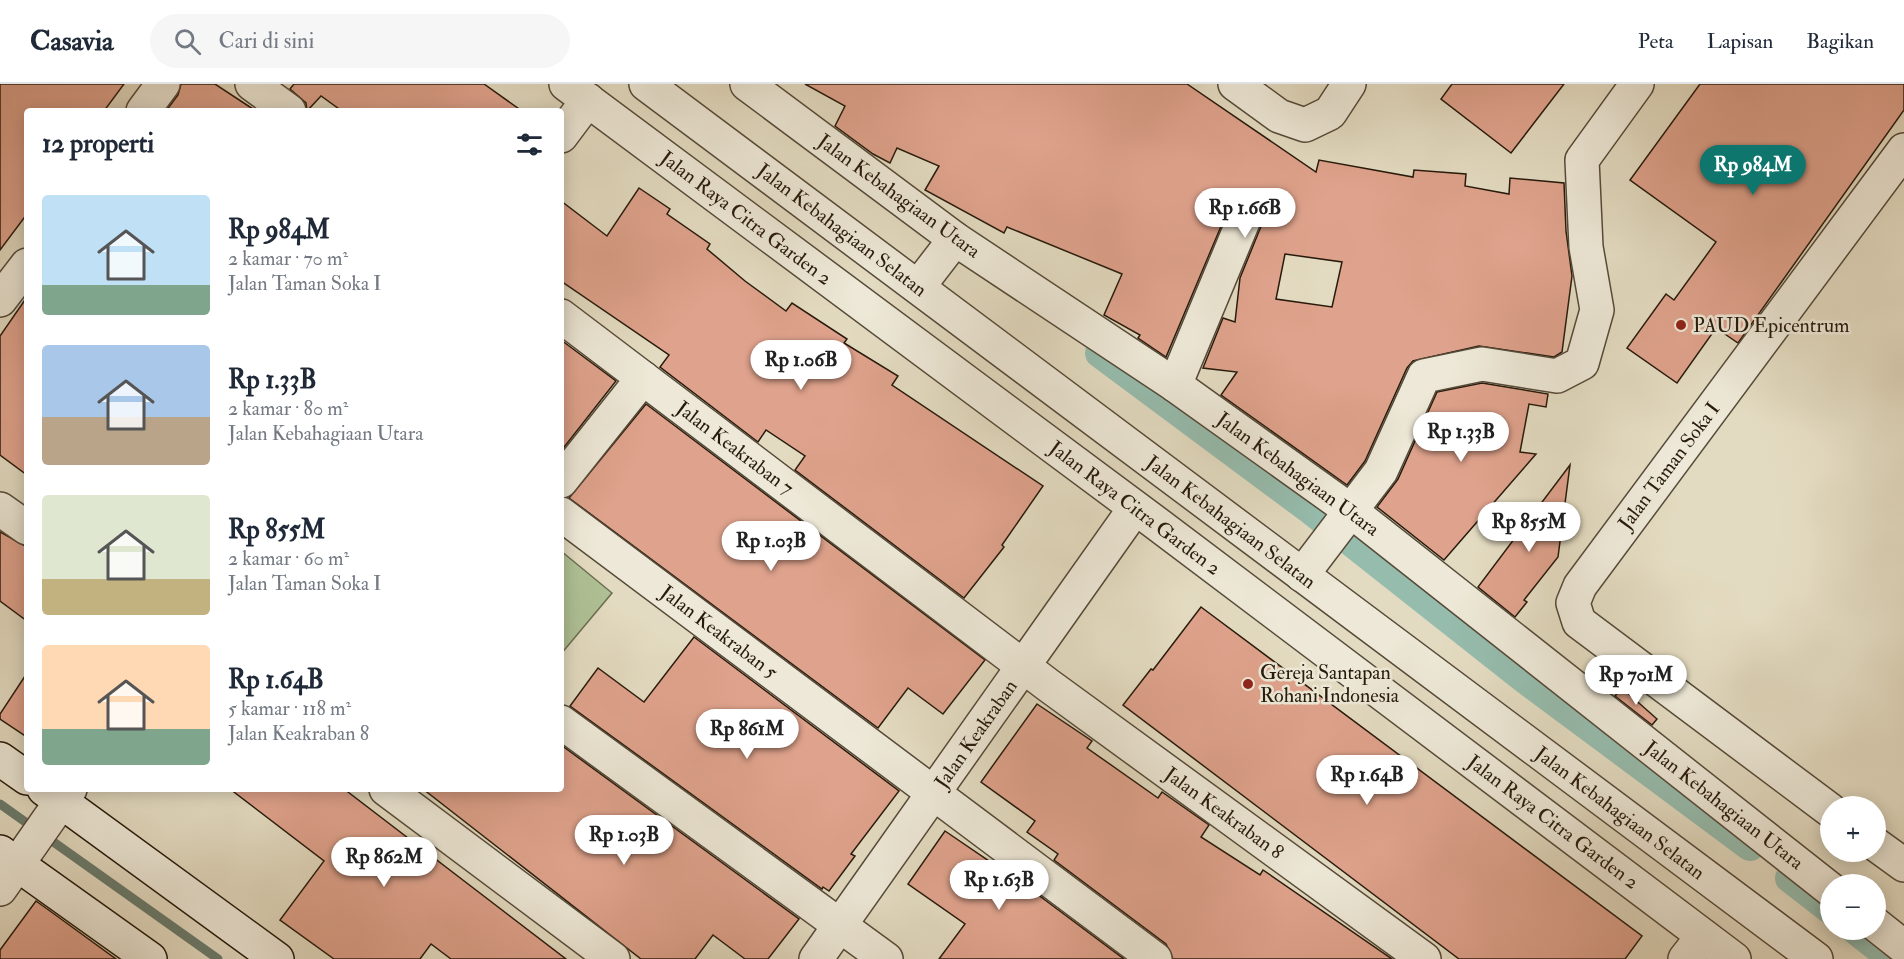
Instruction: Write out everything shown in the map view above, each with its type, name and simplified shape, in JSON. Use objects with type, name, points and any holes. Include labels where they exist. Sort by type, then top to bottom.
[{"type":"street","points":[[145,108],[164,84]]},
{"type":"street","points":[[252,84],[285,108]]},
{"type":"street","name":"Jalan Kebahagiaan Selatan","points":[[646,84],[678,94],[1302,574],[1815,959]]},
{"type":"street","name":"Jalan Kebahagiaan Utara","points":[[747,84],[954,241],[1175,385],[1351,511],[1820,881]]},
{"type":"street","points":[[1235,84],[1279,116],[1305,125],[1330,113],[1349,84]]},
{"type":"street","points":[[1302,574],[1382,471],[1424,376],[1482,364],[1557,376],[1582,363],[1597,310],[1586,247],[1582,160],[1637,84]]},
{"type":"street","points":[[564,128],[577,92]]},
{"type":"street","name":"Jalan Raya Citra Garden 2","points":[[577,92],[1135,508],[1694,947],[1734,959]]},
{"type":"street","name":"Jalan Taman Soka I","points":[[1820,803],[1579,622],[1573,603],[1580,586],[1904,150]]},
{"type":"street","points":[[1175,385],[1247,212]]},
{"type":"street","points":[[922,283],[954,241]]},
{"type":"street","points":[[0,300],[24,269]]},
{"type":"street","name":"Jalan Keakraban 7","points":[[564,318],[1023,666]]},
{"type":"street","points":[[564,477],[643,378]]},
{"type":"street","name":"Jalan Keakraban","points":[[816,959],[935,793],[1109,541],[1135,508]]},
{"type":"street","points":[[0,509],[24,526]]},
{"type":"street","name":"Jalan Keakraban 5","points":[[564,516],[1155,959]]},
{"type":"street","name":"Jalan Keakraban 8","points":[[1023,666],[1424,959]]},
{"type":"street","points":[[564,724],[886,959]]},
{"type":"street","points":[[0,759],[24,776]]},
{"type":"street","points":[[390,792],[613,959]]},
{"type":"street","points":[[150,959],[9,867],[58,796],[277,959]]},
{"type":"street","points":[[1886,851],[1904,865]]},
{"type":"street","points":[[1886,933],[1904,947]]},
{"type":"green space","points":[[564,553],[612,593],[564,650]]},
{"type":"building","points":[[0,84],[124,84],[106,108],[24,108],[24,218],[0,250]]},
{"type":"building","points":[[181,84],[215,84],[251,108],[168,108],[178,95]]},
{"type":"building","points":[[294,84],[484,84],[518,108],[338,108],[321,96],[310,108],[307,108],[306,103],[290,89]]},
{"type":"building","points":[[805,84],[1187,84],[1316,172],[1319,160],[1413,177],[1414,170],[1466,174],[1465,186],[1509,194],[1510,178],[1564,183],[1566,231],[1572,276],[1562,352],[1554,357],[1479,346],[1413,361],[1407,368],[1365,461],[1347,485],[1221,395],[1237,372],[1203,368],[1223,318],[1235,322],[1240,278],[1264,219],[1265,209],[1261,200],[1255,195],[1244,194],[1235,198],[1230,205],[1166,357],[1138,338],[1140,335],[1104,315],[1122,274],[1007,227],[1004,233],[925,190],[939,166],[897,148],[890,163],[873,154],[835,126],[845,106]],"holes":[[[1285,254],[1342,262],[1332,307],[1276,299]]]},
{"type":"building","points":[[1452,84],[1564,84],[1511,153],[1441,99]]},
{"type":"building","points":[[1700,84],[1904,84],[1904,110],[1738,343],[1716,328],[1677,383],[1627,348],[1666,294],[1674,300],[1716,242],[1630,180]]},
{"type":"building","points":[[639,188],[670,209],[667,214],[710,244],[707,249],[745,281],[786,311],[792,303],[847,339],[844,343],[898,376],[892,385],[1043,486],[1002,545],[1004,547],[964,598],[795,470],[805,456],[766,430],[758,442],[660,367],[669,355],[564,283],[564,203],[607,236]]},
{"type":"building","points":[[24,301],[24,473],[0,455],[0,336]]},
{"type":"building","points":[[564,342],[616,381],[564,447]]},
{"type":"building","points":[[1482,383],[1548,394],[1546,407],[1529,404],[1520,452],[1536,454],[1444,560],[1377,507],[1398,479],[1437,392]]},
{"type":"building","points":[[646,404],[985,660],[943,714],[908,688],[878,728],[569,498]]},
{"type":"building","points":[[1570,465],[1558,557],[1524,600],[1527,602],[1515,617],[1478,587]]},
{"type":"building","points":[[0,532],[24,545],[24,619],[0,601]]},
{"type":"building","points":[[1201,607],[1642,936],[1625,959],[1459,959],[1123,705]]},
{"type":"building","points":[[694,637],[899,791],[851,854],[855,856],[829,891],[823,887],[822,889],[570,706],[598,668],[644,702]]},
{"type":"building","points":[[24,678],[24,735],[0,719],[0,714]]},
{"type":"building","points":[[1622,688],[1657,719],[1652,725],[1615,696]]},
{"type":"building","points":[[1037,704],[1092,741],[1087,748],[1158,798],[1162,792],[1209,825],[1201,837],[1260,875],[1263,870],[1392,959],[1173,959],[1166,944],[1054,860],[1058,854],[1027,832],[1035,821],[981,782]]},
{"type":"building","points":[[564,747],[799,919],[768,959],[745,959],[713,935],[695,959],[641,959],[427,792],[564,792]]},
{"type":"building","points":[[234,792],[348,792],[566,959],[451,959],[431,944],[420,959],[334,959],[280,920],[324,861]]},
{"type":"building","points":[[945,831],[1033,891],[1124,959],[939,959],[965,924],[908,884]]},
{"type":"building","points":[[36,901],[116,959],[0,959],[0,950]]},
{"type":"waterway","points":[[1100,353],[1310,509],[1524,678],[1750,846]]},
{"type":"waterway","points":[[0,804],[218,959]]},
{"type":"waterway","points":[[1790,878],[1820,901]]},
{"type":"waterway","points":[[1869,940],[1893,959]]},
{"type":"place","name":"PAUD Epicentrum","points":[[1681,325]]},
{"type":"place","name":"Gereja Santapan Rohani Indonesia","points":[[1248,684]]}]
